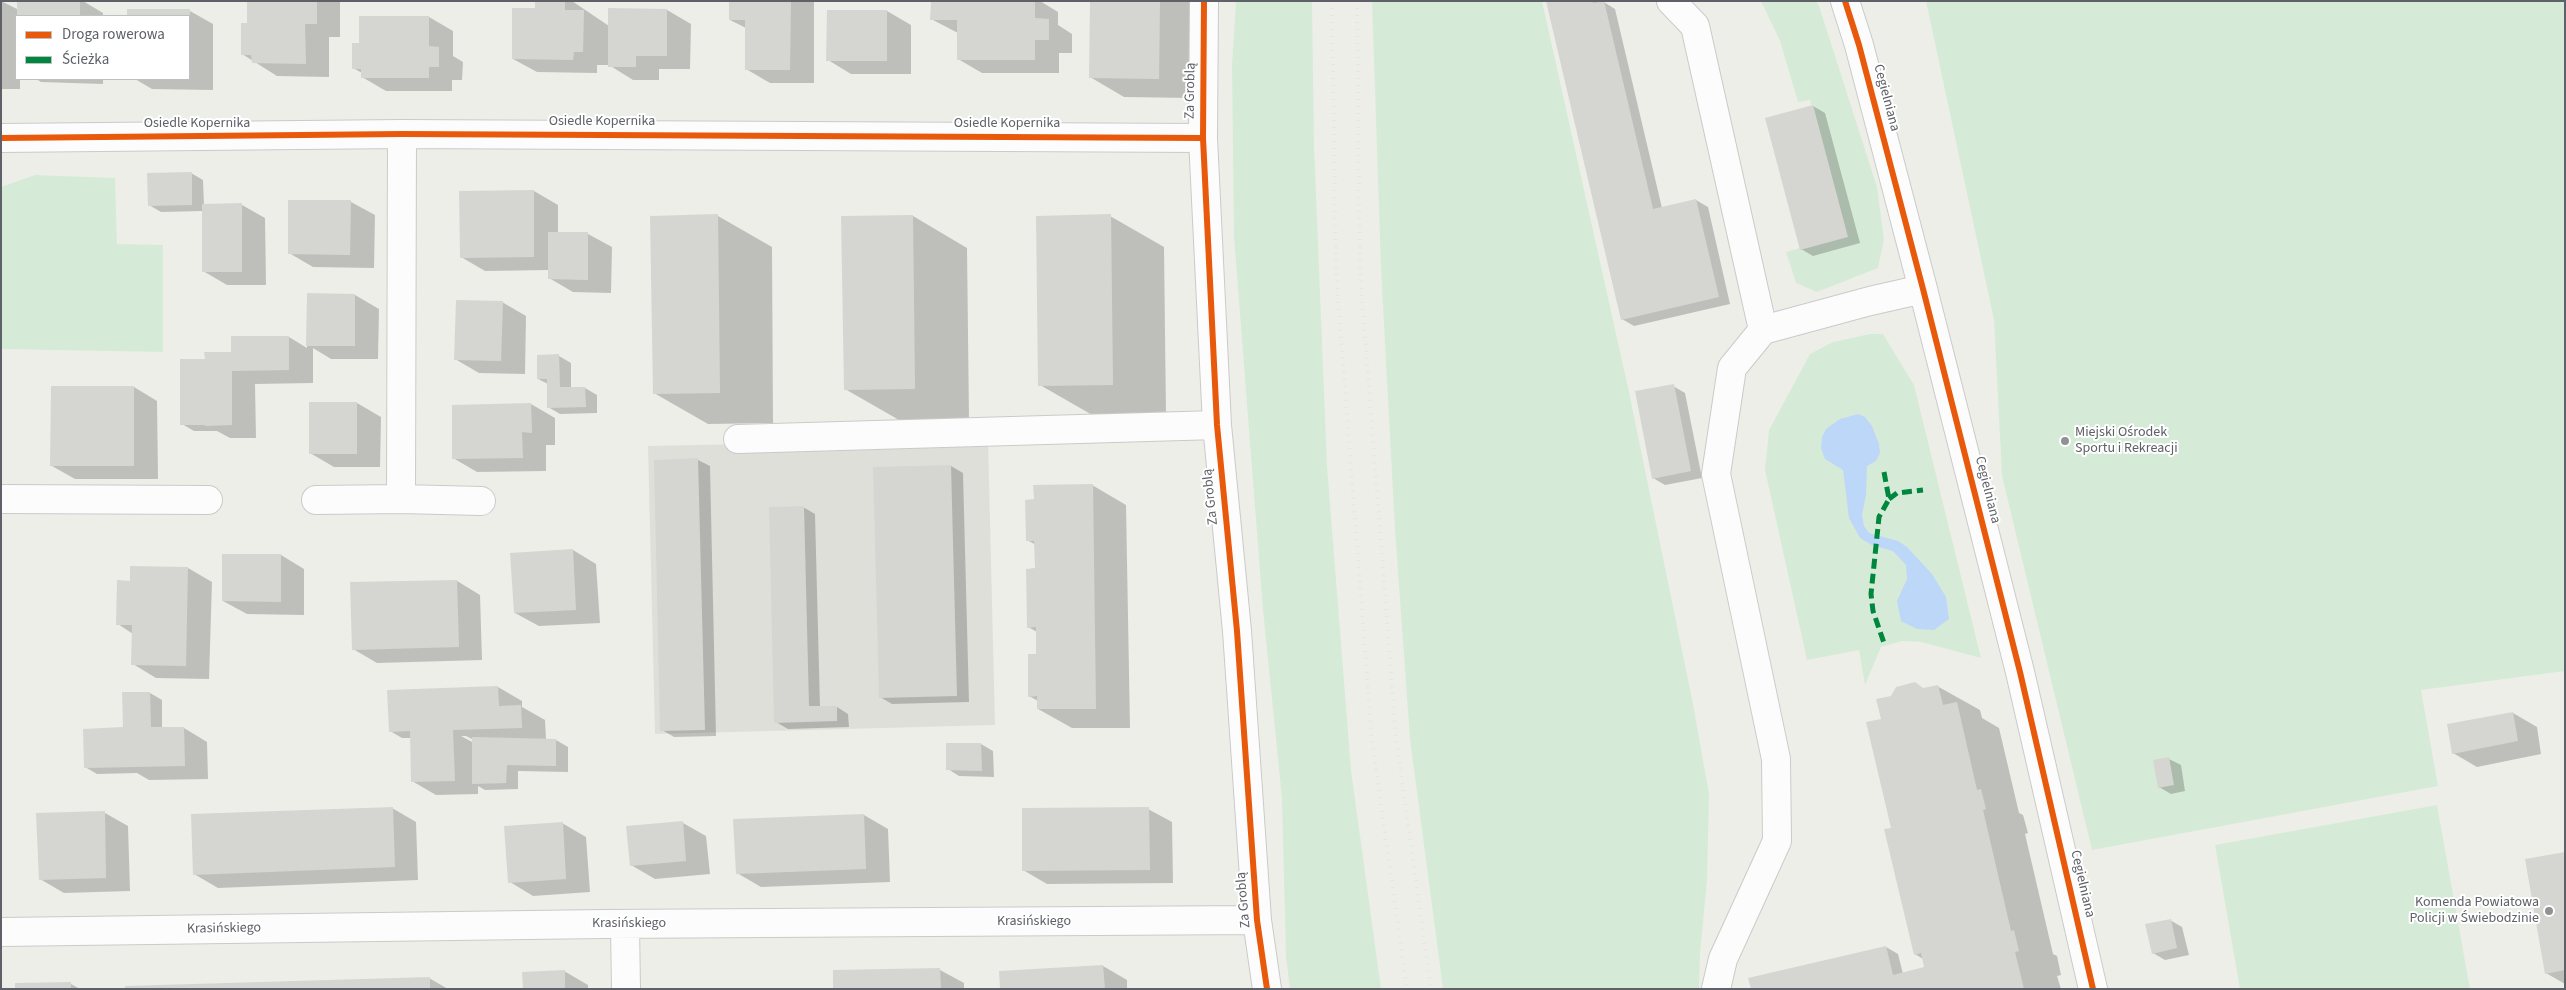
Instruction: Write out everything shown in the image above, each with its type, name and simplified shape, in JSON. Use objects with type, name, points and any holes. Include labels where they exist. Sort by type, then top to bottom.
[{"type":"street","name":"Za Groblą","points":[[1204,1],[1203,138],[1217,425],[1236,631],[1257,920],[1267,989]]},
{"type":"street","points":[[1671,1],[1695,26],[1763,330]]},
{"type":"street","name":"Cegielniana","points":[[1845,1],[1859,45],[1923,289],[2020,672],[2093,989]]},
{"type":"street","name":"Osiedle Kopernika","points":[[1,138],[402,134],[1203,138]]},
{"type":"street","points":[[401,499],[402,134]]},
{"type":"street","points":[[1716,989],[1723,959],[1777,841],[1776,759],[1716,474],[1732,368],[1763,330],[1870,301],[1923,289]]},
{"type":"street","points":[[738,439],[1217,425]]},
{"type":"street","points":[[1,499],[208,500]]},
{"type":"street","points":[[316,500],[401,499],[481,501]]},
{"type":"street","name":"Krasińskiego","points":[[1,932],[1257,920]]},
{"type":"street","points":[[625,925],[626,989]]},
{"type":"shaded area","points":[[988,439],[995,725],[655,734],[648,446]]},
{"type":"green space","points":[[1236,1],[1312,1],[1314,144],[1327,466],[1351,770],[1381,989],[1290,989],[1286,957],[1282,799],[1263,610],[1234,237],[1232,65]]},
{"type":"green space","points":[[1372,1],[1542,1],[1629,392],[1693,704],[1709,794],[1707,880],[1700,954],[1699,989],[1443,989],[1410,739],[1395,530],[1381,269]]},
{"type":"green space","points":[[1761,1],[1816,1],[1877,187],[1884,240],[1878,268],[1817,292],[1796,283],[1786,252],[1844,236],[1810,100],[1798,102],[1780,41]]},
{"type":"green space","points":[[1926,1],[2565,1],[2565,671],[2421,690],[2438,786],[2092,850],[2002,476],[1994,320]]},
{"type":"green space","points":[[35,175],[115,178],[117,244],[163,245],[163,352],[1,349],[1,187]]},
{"type":"green space","points":[[1870,334],[1883,334],[1914,385],[1981,658],[1921,642],[1902,641],[1881,647],[1865,685],[1859,650],[1807,660],[1765,470],[1769,430],[1810,354],[1833,342]]},
{"type":"green space","points":[[2437,805],[2470,989],[2240,989],[2215,845]]},
{"type":"water","points":[[1858,414],[1865,417],[1872,426],[1879,444],[1880,453],[1876,461],[1867,466],[1866,495],[1862,515],[1864,526],[1869,533],[1898,541],[1907,547],[1932,574],[1946,597],[1949,619],[1934,630],[1917,629],[1901,621],[1897,601],[1907,579],[1906,565],[1893,551],[1872,545],[1860,538],[1849,518],[1843,470],[1825,459],[1821,448],[1822,437],[1826,429],[1840,419]]},
{"type":"building","points":[[17,1],[80,1],[80,15],[17,15]]},
{"type":"building","points":[[247,1],[317,1],[317,24],[305,24],[306,64],[252,63],[251,55],[241,55],[241,23],[247,23]]},
{"type":"building","points":[[535,1],[565,1],[565,10],[584,10],[583,52],[574,52],[573,60],[512,59],[512,8],[535,8]]},
{"type":"building","points":[[729,1],[791,1],[790,70],[745,70],[745,20],[729,20]]},
{"type":"building","points":[[931,1],[1035,1],[1035,18],[1049,19],[1049,40],[1035,40],[1035,60],[957,60],[957,20],[930,20]]},
{"type":"building","points":[[1090,1],[1160,1],[1159,79],[1089,78]]},
{"type":"building","points":[[1546,1],[1593,1],[1593,3],[1604,1],[1653,209],[1696,199],[1719,297],[1621,320]]},
{"type":"building","points":[[608,8],[667,9],[667,56],[636,56],[636,67],[608,67]]},
{"type":"building","points":[[127,9],[190,9],[190,15],[127,15]]},
{"type":"building","points":[[827,10],[887,10],[887,61],[826,61]]},
{"type":"building","points":[[359,16],[429,16],[429,46],[439,47],[439,67],[429,67],[429,78],[361,78],[361,69],[352,69],[352,43],[359,43]]},
{"type":"building","points":[[1813,105],[1848,237],[1800,250],[1765,118]]},
{"type":"building","points":[[192,172],[192,205],[148,206],[147,173]]},
{"type":"building","points":[[534,190],[534,257],[460,258],[459,191]]},
{"type":"building","points":[[288,200],[351,200],[350,255],[288,254]]},
{"type":"building","points":[[242,203],[242,272],[202,272],[202,204]]},
{"type":"building","points":[[718,214],[720,393],[653,394],[650,216]]},
{"type":"building","points":[[1111,214],[1113,385],[1038,386],[1036,216]]},
{"type":"building","points":[[913,215],[915,389],[844,390],[841,216]]},
{"type":"building","points":[[548,232],[588,232],[588,280],[548,279]]},
{"type":"building","points":[[307,293],[355,294],[355,346],[306,346]]},
{"type":"building","points":[[456,300],[503,301],[501,361],[454,360]]},
{"type":"building","points":[[231,336],[289,336],[289,370],[232,371],[232,425],[180,425],[180,359],[205,359],[204,352],[231,352]]},
{"type":"building","points":[[559,354],[560,387],[585,387],[586,407],[547,408],[547,379],[537,379],[537,355]]},
{"type":"building","points":[[1674,384],[1691,471],[1652,479],[1635,391]]},
{"type":"building","points":[[51,386],[134,386],[134,466],[50,466]]},
{"type":"building","points":[[309,402],[357,402],[357,454],[309,454]]},
{"type":"building","points":[[531,403],[532,433],[522,432],[523,458],[452,459],[452,405]]},
{"type":"building","points":[[698,458],[705,730],[660,731],[654,460]]},
{"type":"building","points":[[951,465],[957,696],[879,698],[873,467]]},
{"type":"building","points":[[1093,484],[1096,709],[1037,709],[1037,696],[1028,697],[1028,654],[1036,654],[1036,627],[1027,628],[1026,569],[1035,568],[1034,541],[1026,541],[1025,500],[1034,499],[1033,485]]},
{"type":"building","points":[[804,506],[809,706],[837,706],[837,721],[774,723],[769,507]]},
{"type":"building","points":[[573,549],[576,610],[514,613],[510,553]]},
{"type":"building","points":[[222,554],[281,554],[281,602],[222,601]]},
{"type":"building","points":[[130,566],[188,567],[186,666],[131,665],[132,625],[116,625],[117,580],[130,581]]},
{"type":"building","points":[[457,580],[459,647],[352,650],[350,582]]},
{"type":"building","points":[[1915,682],[1923,688],[1938,685],[1943,705],[1957,702],[1977,790],[1981,789],[1986,809],[1983,810],[2011,931],[2014,930],[2019,951],[2015,952],[2024,989],[1751,989],[1748,978],[1886,946],[1893,975],[1924,967],[1921,953],[1914,955],[1884,829],[1891,828],[1866,722],[1881,719],[1876,699],[1891,696],[1896,687]]},
{"type":"building","points":[[498,686],[499,706],[521,705],[522,728],[453,730],[455,781],[411,782],[410,731],[389,732],[387,690]]},
{"type":"building","points":[[122,692],[150,692],[151,727],[184,727],[185,766],[84,768],[83,729],[123,727]]},
{"type":"building","points":[[2513,712],[2518,741],[2452,754],[2447,724]]},
{"type":"building","points":[[472,737],[556,739],[556,766],[507,765],[506,783],[472,784]]},
{"type":"building","points":[[946,743],[981,743],[982,771],[946,770]]},
{"type":"building","points":[[2169,757],[2174,785],[2158,788],[2153,760]]},
{"type":"building","points":[[393,807],[395,867],[193,875],[191,814]]},
{"type":"building","points":[[1149,807],[1150,870],[1022,871],[1022,808]]},
{"type":"building","points":[[105,811],[106,878],[39,880],[36,813]]},
{"type":"building","points":[[864,814],[866,869],[736,874],[733,819]]},
{"type":"building","points":[[683,821],[686,861],[630,866],[626,826]]},
{"type":"building","points":[[563,822],[566,879],[508,883],[504,826]]},
{"type":"building","name":"Komenda Powiatowa Policji w Świebodzinie","points":[[2565,852],[2565,970],[2545,974],[2525,859]]},
{"type":"building","points":[[2171,919],[2177,948],[2152,954],[2145,924]]},
{"type":"building","points":[[1103,965],[1105,989],[1000,989],[999,971]]},
{"type":"building","points":[[940,968],[941,989],[833,989],[833,970]]},
{"type":"building","points":[[565,970],[565,989],[523,989],[522,972]]},
{"type":"building","points":[[430,977],[430,989],[125,989],[125,986]]},
{"type":"building","points":[[71,982],[71,989],[15,989],[15,983]]},
{"type":"railway","points":[[1332,1],[1336,272],[1372,741],[1407,989]]},
{"type":"railway","points":[[1357,1],[1360,272],[1396,737],[1431,989]]},
{"type":"marked path","points":[[1884,472],[1889,499],[1879,517],[1871,594],[1873,611],[1884,643]]},
{"type":"marked path","points":[[1889,499],[1897,493],[1923,490]]},
{"type":"cycle path","points":[[1204,1],[1203,138],[1217,425],[1237,631],[1257,920],[1267,989]]},
{"type":"cycle path","points":[[1845,1],[1859,45],[1923,289],[2020,672],[2093,989]]},
{"type":"cycle path","points":[[1,138],[402,134],[1203,138]]},
{"type":"place","name":"Miejski Ośrodek Sportu i Rekreacji","points":[[2065,441]]},
{"type":"place","name":"Komenda Powiatowa Policji w Świebodzinie","points":[[2549,911]]}]
